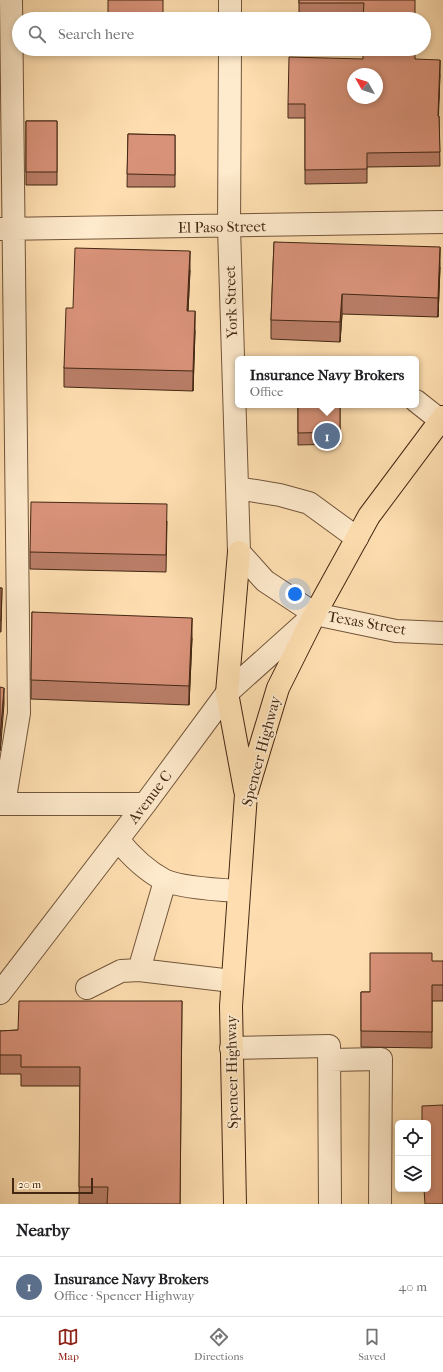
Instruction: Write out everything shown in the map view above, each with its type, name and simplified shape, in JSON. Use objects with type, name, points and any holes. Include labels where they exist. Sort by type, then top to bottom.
[{"type":"main road","name":"Spencer Highway","points":[[235,1204],[231,1048],[232,981],[246,794],[278,688],[315,614],[369,516],[442,418]]},
{"type":"main road","points":[[238,552],[227,693],[246,794]]},
{"type":"street","points":[[11,0],[7,229],[19,713],[2,804],[145,804]]},
{"type":"street","points":[[230,0],[230,12]]},
{"type":"street","name":"York Street","points":[[230,56],[229,227],[235,369]]},
{"type":"street","name":"El Paso Street","points":[[7,229],[229,227],[443,222]]},
{"type":"street","points":[[419,402],[442,418]]},
{"type":"street","name":"York Street","points":[[235,408],[238,552]]},
{"type":"street","points":[[236,488],[280,495],[309,503],[357,538]]},
{"type":"street","points":[[238,552],[265,581],[315,614]]},
{"type":"street","name":"Texas Street","points":[[315,614],[396,631],[443,633]]},
{"type":"street","name":"Avenue C","points":[[0,994],[118,840],[227,693],[315,614]]},
{"type":"street","points":[[118,840],[133,858],[165,881],[207,889],[238,891]]},
{"type":"street","points":[[139,970],[165,881]]},
{"type":"street","points":[[87,988],[121,971],[139,970],[232,981]]},
{"type":"street","points":[[231,1048],[329,1046],[330,1204]]},
{"type":"street","points":[[330,1060],[381,1059],[380,1204]]},
{"type":"building","points":[[108,0],[163,0],[163,12],[108,12]]},
{"type":"building","points":[[299,0],[415,0],[415,12],[363,12],[364,3],[299,3]]},
{"type":"building","points":[[363,56],[415,56],[415,59],[440,60],[438,116],[440,152],[367,153],[367,169],[305,170],[305,104],[288,104],[289,57],[363,59]]},
{"type":"building","points":[[26,121],[57,121],[57,172],[26,172]]},
{"type":"building","points":[[128,134],[175,135],[175,175],[127,174]]},
{"type":"building","points":[[274,242],[440,247],[438,298],[342,294],[340,322],[271,320]]},
{"type":"building","points":[[75,248],[190,251],[187,311],[195,311],[193,371],[64,368],[66,308],[73,308]]},
{"type":"building","points":[[298,408],[340,408],[340,432],[298,433]]},
{"type":"building","points":[[31,502],[167,504],[166,555],[30,552]]},
{"type":"building","points":[[0,588],[2,588],[1,620],[0,620]]},
{"type":"building","points":[[32,612],[192,618],[189,686],[31,680]]},
{"type":"building","points":[[0,687],[4,688],[0,736]]},
{"type":"building","points":[[370,953],[432,953],[432,961],[443,961],[443,985],[432,985],[432,1032],[361,1031],[361,992],[370,992]]},
{"type":"building","points":[[19,1001],[182,1001],[180,1204],[107,1204],[108,1187],[79,1187],[80,1067],[21,1067],[21,1055],[0,1055],[0,1031],[18,1030]]},
{"type":"building","points":[[443,1105],[443,1204],[425,1204],[424,1192],[431,1192],[431,1120],[422,1120],[422,1106]]},
{"type":"place","name":"Insurance Navy Brokers","points":[[327,436]]}]
